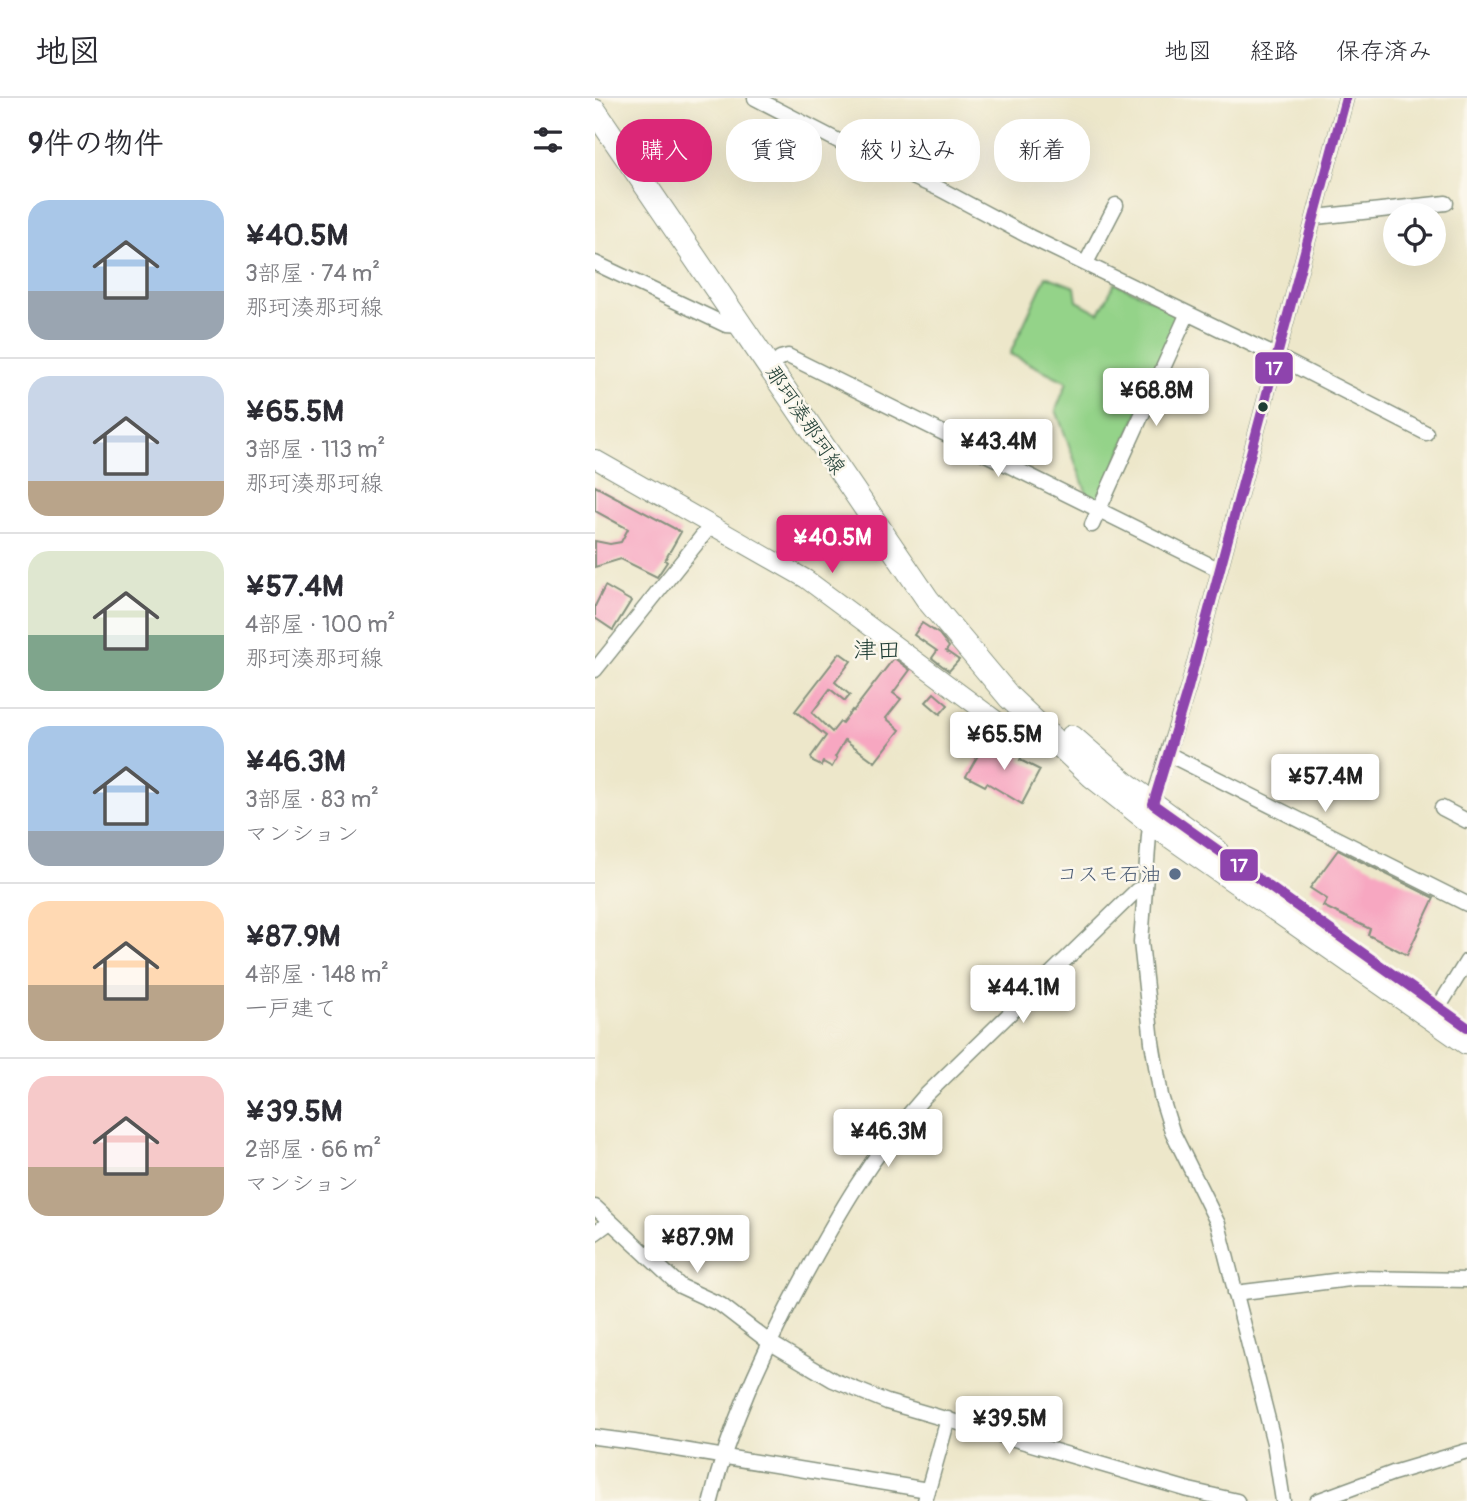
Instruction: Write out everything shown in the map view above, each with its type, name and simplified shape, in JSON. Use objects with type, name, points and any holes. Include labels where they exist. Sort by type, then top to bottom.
[{"type":"main road","name":"那珂湊那珂線","points":[[602,98],[902,540],[961,621],[1018,686],[1151,813]]},
{"type":"main road","name":"那珂湊那珂線","points":[[595,111],[927,600],[1010,698],[1092,776],[1151,813],[1436,1013],[1467,1043]]},
{"type":"main road","name":"那珂湊那珂線","points":[[1436,1013],[1467,1027]]},
{"type":"street","points":[[755,98],[1426,433]]},
{"type":"street","points":[[1283,1501],[1274,1443],[1218,1224],[1172,1131],[1161,1096],[1141,942],[1151,813],[1346,98]]},
{"type":"street","points":[[1086,264],[1117,205]]},
{"type":"street","points":[[1315,217],[1383,210]]},
{"type":"street","points":[[595,263],[726,325],[741,326]]},
{"type":"street","points":[[1093,525],[1187,315]]},
{"type":"street","points":[[780,358],[787,356],[1219,569]]},
{"type":"street","points":[[595,459],[806,579],[1028,744],[1045,746],[1054,742]]},
{"type":"street","points":[[595,670],[712,524]]},
{"type":"street","points":[[994,720],[1010,698]]},
{"type":"street","points":[[1168,754],[1467,904]]},
{"type":"street","points":[[1443,808],[1467,821]]},
{"type":"street","points":[[712,1501],[722,1456],[769,1342],[843,1205],[896,1129],[924,1097],[1137,890],[1145,888]]},
{"type":"street","points":[[1436,1013],[1467,961]]},
{"type":"street","points":[[595,1207],[680,1286],[721,1305],[769,1342],[833,1380],[887,1402],[1184,1495],[1237,1501]]},
{"type":"street","points":[[595,1233],[610,1222]]},
{"type":"street","points":[[1235,1293],[1358,1278],[1467,1280]]},
{"type":"street","points":[[595,1437],[722,1456],[926,1495],[948,1419]]},
{"type":"street","points":[[1317,1501],[1393,1473],[1467,1451]]},
{"type":"green space","points":[[1046,276],[1075,287],[1077,301],[1099,313],[1115,283],[1182,313],[1100,501],[1087,494],[1056,410],[1067,382],[1010,354]]},
{"type":"building","points":[[595,486],[681,532],[657,577],[621,559],[595,567],[595,541],[610,544],[621,542],[628,529],[595,511]]},
{"type":"building","points":[[605,586],[631,601],[613,630],[595,618],[595,606]]},
{"type":"building","points":[[922,623],[939,634],[949,647],[946,651],[959,660],[949,671],[932,658],[937,651],[914,635]]},
{"type":"building","points":[[840,653],[851,661],[835,682],[850,695],[845,701],[830,689],[812,713],[832,732],[853,711],[894,658],[910,670],[893,693],[901,699],[886,718],[900,730],[875,762],[845,740],[832,767],[823,762],[821,766],[813,762],[811,757],[826,736],[795,711]]},
{"type":"building","points":[[934,693],[948,705],[940,714],[926,702]]},
{"type":"building","points":[[984,745],[998,753],[1003,745],[1022,756],[1020,760],[1040,770],[1022,804],[987,783],[985,786],[966,776]]},
{"type":"building","points":[[1338,850],[1434,898],[1407,955],[1368,935],[1370,929],[1323,906],[1327,899],[1310,888]]},
{"type":"transit line","name":"17","points":[[1346,98],[1188,688],[1153,804],[1467,1027]]},
{"type":"place","name":"コスモ石油","points":[[1175,874]]},
{"type":"district","name":"津田","points":[[877,650]]}]
